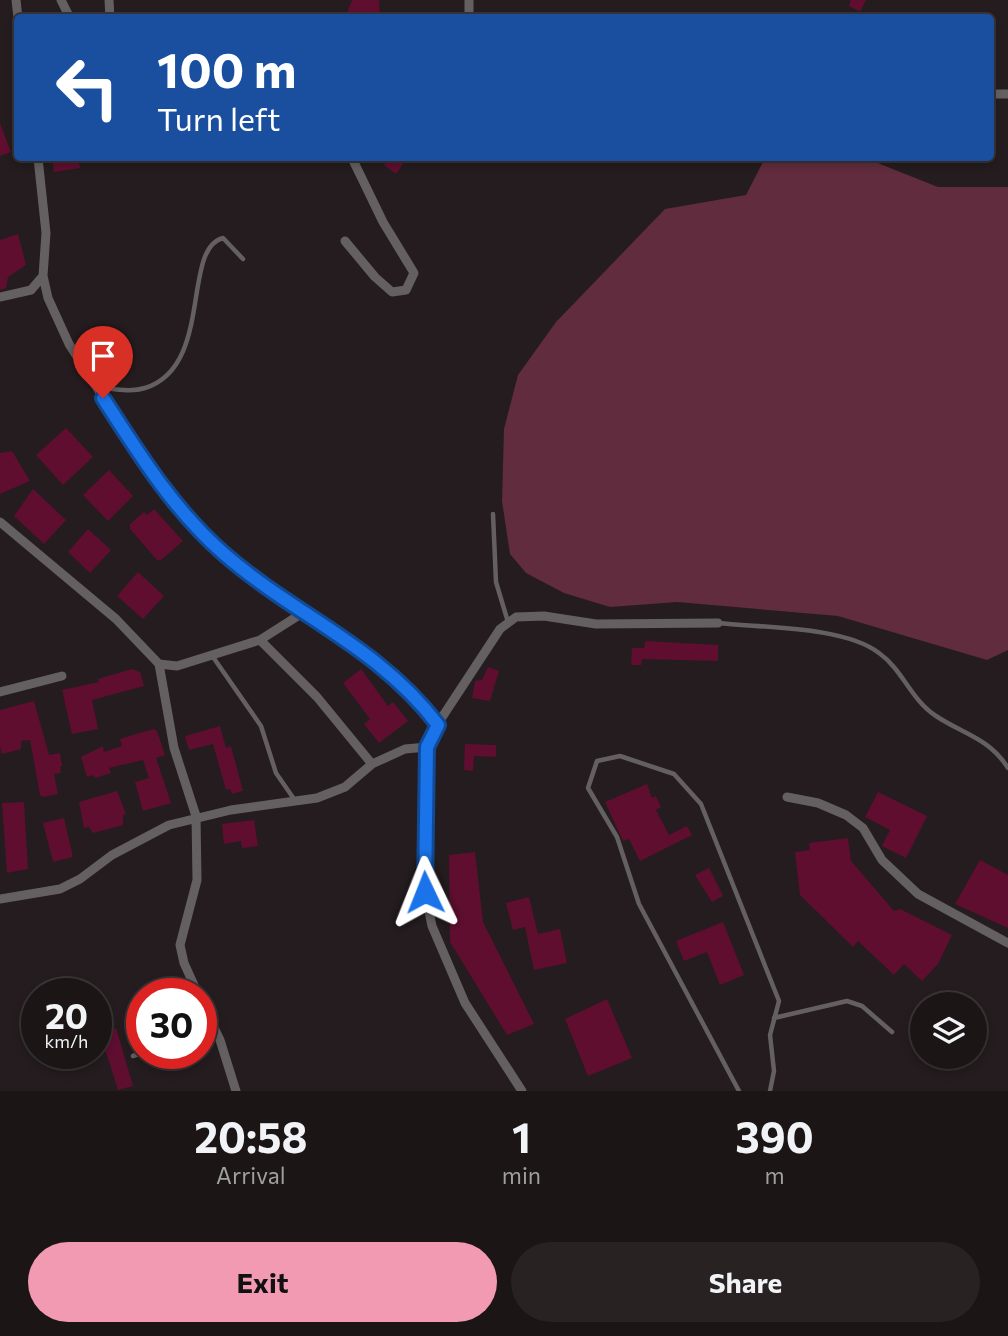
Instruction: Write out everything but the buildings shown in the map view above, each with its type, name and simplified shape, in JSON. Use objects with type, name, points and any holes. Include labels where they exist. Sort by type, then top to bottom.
[{"type":"street","points":[[38,161],[46,233],[43,276],[48,298],[69,344],[158,483],[195,526],[225,555],[352,643],[400,680],[438,725]]},
{"type":"street","points":[[345,241],[375,277],[392,292],[405,290],[414,273],[383,222],[353,161]]},
{"type":"street","points":[[0,297],[35,288],[43,276]]},
{"type":"street","points":[[25,292],[48,298]]},
{"type":"street","points":[[0,522],[116,619],[159,664],[174,748],[196,816],[197,880],[180,945],[191,978]]},
{"type":"street","points":[[159,664],[177,666],[213,657],[260,640],[304,612]]},
{"type":"street","points":[[522,1091],[465,1003],[432,926],[425,892],[427,747],[438,725],[508,622],[525,615],[596,624],[718,623]]},
{"type":"street","points":[[260,640],[317,697],[372,764]]},
{"type":"street","points":[[0,692],[62,676]]},
{"type":"street","points":[[0,898],[60,889],[80,879],[112,855],[140,839],[196,816],[296,803],[345,787],[372,764],[405,749],[427,747]]},
{"type":"street","points":[[787,797],[818,803],[846,815],[863,828],[882,859],[918,894],[1008,943]]},
{"type":"street","points":[[217,1035],[236,1091]]},
{"type":"lane","points":[[95,386],[145,389],[167,376],[188,345],[201,272],[214,242],[223,238],[243,259]]},
{"type":"lane","points":[[493,514],[496,582],[508,622]]},
{"type":"lane","points":[[718,623],[825,634],[864,644],[896,668],[925,708],[975,736],[1008,768]]},
{"type":"lane","points":[[213,657],[261,726],[276,773],[296,803]]},
{"type":"lane","points":[[739,1091],[639,904],[617,837],[588,788],[597,761],[620,756],[674,774],[701,804],[779,1001],[770,1035],[774,1071],[770,1091]]},
{"type":"lane","points":[[774,1018],[847,1001],[862,1006],[892,1032]]},
{"type":"shaded area","points":[[763,161],[873,161],[938,187],[1008,187],[1008,650],[987,660],[838,616],[677,602],[610,607],[564,593],[526,573],[510,554],[502,501],[504,429],[518,375],[556,322],[665,209],[746,195]]},
{"type":"route","points":[[103,398],[158,483],[204,535],[259,581],[352,643],[400,680],[438,725],[427,747],[425,892]]}]
